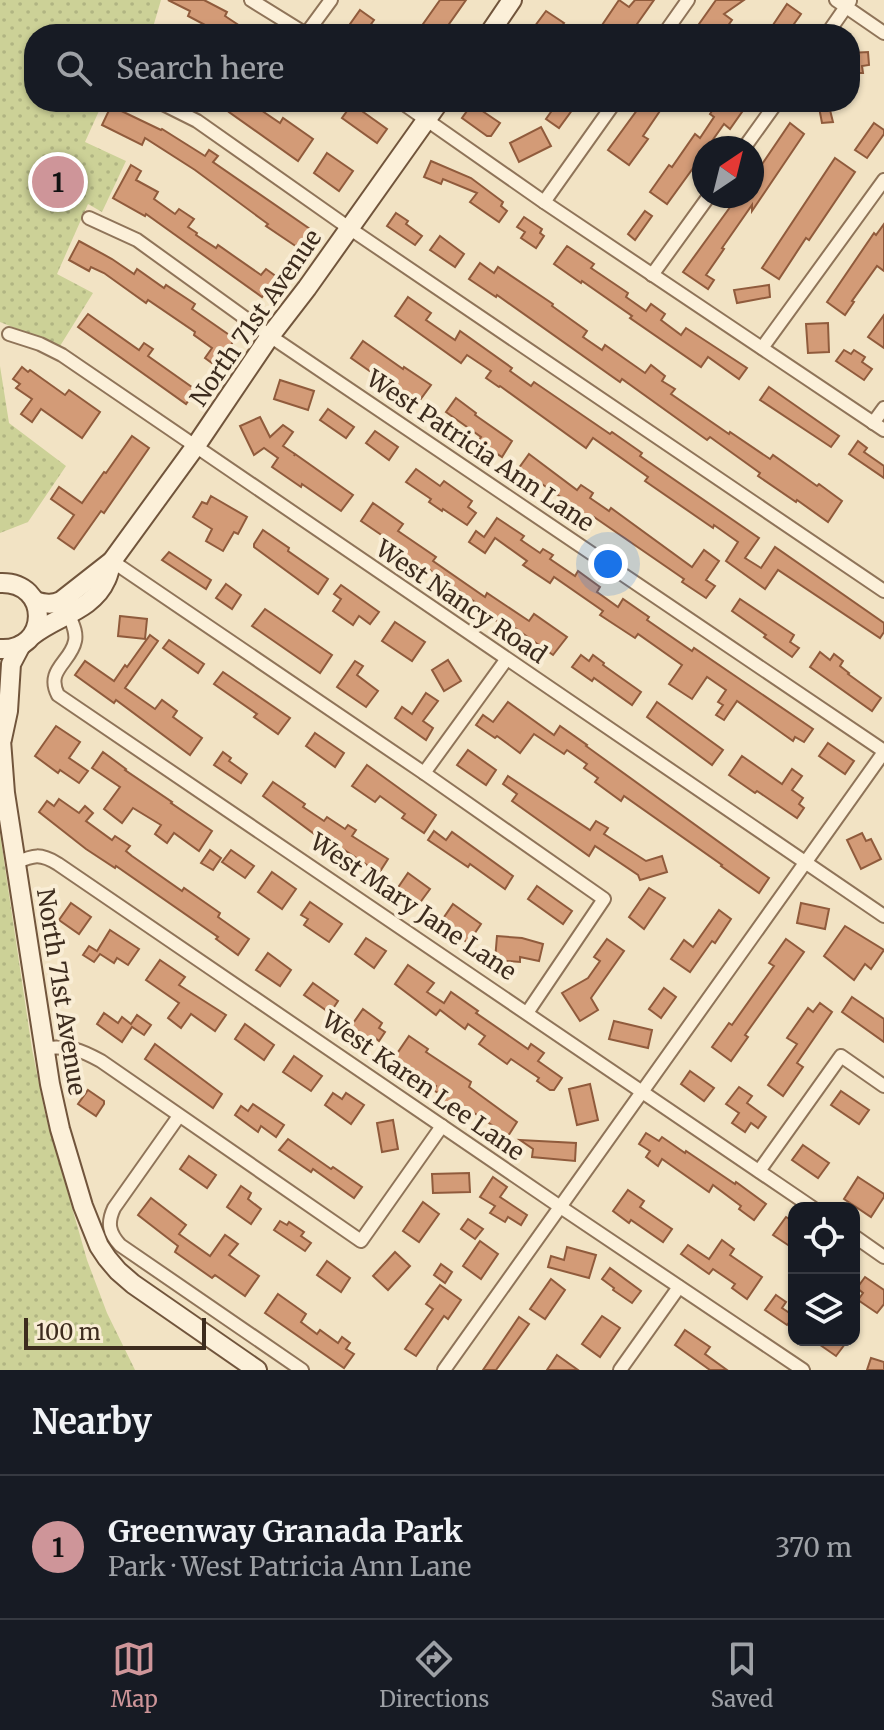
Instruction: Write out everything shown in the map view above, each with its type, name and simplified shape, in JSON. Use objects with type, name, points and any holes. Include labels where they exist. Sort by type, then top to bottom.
[{"type":"street","points":[[251,0],[290,24]]},
{"type":"street","points":[[313,24],[331,0]]},
{"type":"street","points":[[496,24],[512,0]]},
{"type":"street","points":[[671,24],[688,0]]},
{"type":"street","points":[[832,24],[844,2],[884,33]]},
{"type":"street","points":[[179,112],[197,121],[349,228],[884,591]]},
{"type":"street","points":[[414,112],[879,426],[884,408]]},
{"type":"street","name":"North 71st Avenue","points":[[257,1370],[133,1284],[118,1271],[99,1246],[63,1141],[45,1048],[5,793],[1,733],[8,711],[11,664],[39,618],[35,601],[54,604],[61,601],[112,561],[431,112]]},
{"type":"street","points":[[544,202],[608,112]]},
{"type":"street","points":[[753,136],[770,112]]},
{"type":"street","points":[[762,348],[884,180]]},
{"type":"street","points":[[652,275],[700,208]]},
{"type":"street","name":"West Patricia Ann Lane","points":[[89,218],[137,240],[270,336],[884,751]]},
{"type":"street","name":"West Nancy Road","points":[[9,334],[62,355],[884,916]]},
{"type":"street","points":[[112,561],[604,899],[527,1013]]},
{"type":"street","name":"North 71st Avenue","points":[[0,649],[13,648],[92,598],[106,582],[112,561]]},
{"type":"street","points":[[1,582],[22,587],[35,601]]},
{"type":"street","name":"West Mary Jane Lane","points":[[69,615],[75,631],[75,643],[55,675],[53,686],[58,695],[804,1202]]},
{"type":"street","points":[[424,773],[506,660]]},
{"type":"street","points":[[444,1370],[884,751]]},
{"type":"street","name":"West Karen Lee Lane","points":[[15,863],[32,856],[45,856],[58,864],[803,1370]]},
{"type":"street","points":[[45,1048],[71,1047],[101,1061],[361,1241],[442,1126]]},
{"type":"street","points":[[759,1171],[841,1056],[884,1086]]},
{"type":"street","points":[[179,1116],[114,1208],[109,1228],[113,1237],[120,1245],[302,1370]]},
{"type":"street","points":[[860,1240],[884,1257]]},
{"type":"street","points":[[620,1370],[679,1287]]},
{"type":"green space","points":[[0,0],[161,0],[154,24],[24,24],[24,112],[98,112],[85,142],[126,161],[102,212],[88,204],[57,274],[93,293],[60,346],[0,322]]},
{"type":"green space","points":[[0,366],[9,423],[66,466],[28,522],[0,533]]},
{"type":"green space","points":[[0,834],[32,1049],[45,1113],[87,1260],[107,1313],[135,1370],[0,1370]]},
{"type":"building","points":[[168,0],[204,0],[227,12],[225,16],[237,24],[203,24],[188,16],[190,11]]},
{"type":"building","points":[[440,0],[466,0],[449,24],[423,24]]},
{"type":"building","points":[[619,0],[629,7],[635,0],[654,0],[637,24],[603,24]]},
{"type":"building","points":[[716,0],[744,0],[724,14],[732,20],[729,24],[699,24]]},
{"type":"building","points":[[787,4],[801,14],[794,24],[774,24]]},
{"type":"building","points":[[360,10],[374,20],[371,24],[350,24]]},
{"type":"building","points":[[546,11],[564,23],[563,24],[536,24]]},
{"type":"building","points":[[860,52],[868,52],[869,65],[862,66],[863,73],[860,73]]},
{"type":"building","points":[[108,112],[124,112],[162,129],[205,156],[209,150],[218,156],[213,162],[310,229],[297,247],[195,170],[145,138],[142,145],[102,125]]},
{"type":"building","points":[[229,112],[264,112],[280,123],[283,118],[313,139],[298,161]]},
{"type":"building","points":[[346,112],[363,112],[387,129],[377,143],[342,118]]},
{"type":"building","points":[[466,112],[484,112],[500,123],[491,136],[487,136],[462,118]]},
{"type":"building","points":[[551,112],[571,112],[559,128],[546,119]]},
{"type":"building","points":[[636,112],[659,112],[643,136],[648,139],[629,165],[608,150]]},
{"type":"building","points":[[711,112],[742,112],[730,129],[724,124],[716,136],[701,136],[714,117]]},
{"type":"building","points":[[820,112],[830,112],[833,122],[822,123]]},
{"type":"building","points":[[790,123],[804,134],[764,193],[764,161]]},
{"type":"building","points":[[874,123],[884,130],[884,134],[867,158],[855,150]]},
{"type":"building","points":[[541,127],[551,146],[519,162],[510,143]]},
{"type":"building","points":[[692,138],[692,170],[667,204],[650,192],[669,165],[672,167]]},
{"type":"building","points":[[327,153],[353,171],[339,191],[314,173]]},
{"type":"building","points":[[835,158],[855,172],[779,279],[762,268]]},
{"type":"building","points":[[431,161],[471,178],[503,202],[501,206],[507,211],[499,222],[470,202],[477,193],[443,179],[441,184],[424,177]]},
{"type":"building","points":[[131,165],[141,171],[136,180],[158,192],[154,199],[175,214],[179,209],[194,219],[188,227],[196,235],[216,248],[218,245],[261,275],[266,269],[277,277],[262,297],[146,214],[113,198]]},
{"type":"building","points":[[729,208],[750,208],[706,275],[714,280],[708,289],[683,272]]},
{"type":"building","points":[[645,211],[652,216],[635,240],[628,234]]},
{"type":"building","points":[[396,213],[422,236],[415,245],[387,226]]},
{"type":"building","points":[[524,217],[542,229],[540,233],[544,236],[536,248],[521,238],[525,232],[517,227]]},
{"type":"building","points":[[884,224],[884,271],[877,266],[845,315],[827,302],[874,233],[876,235]]},
{"type":"building","points":[[440,236],[464,254],[455,267],[430,250]]},
{"type":"building","points":[[79,241],[134,274],[137,269],[164,288],[166,285],[195,304],[192,309],[235,339],[216,366],[205,358],[212,348],[194,335],[195,332],[104,273],[91,267],[89,271],[69,260]]},
{"type":"building","points":[[567,246],[594,264],[591,268],[628,293],[626,297],[646,311],[651,304],[665,314],[661,320],[681,335],[686,328],[747,368],[739,379],[708,357],[701,367],[554,264]]},
{"type":"building","points":[[480,263],[494,273],[498,267],[553,304],[587,331],[583,337],[602,350],[605,345],[645,373],[651,365],[665,376],[662,381],[675,389],[671,394],[729,434],[770,459],[773,455],[842,501],[828,522],[758,476],[760,473],[710,437],[707,440],[622,379],[620,382],[497,295],[469,279]]},
{"type":"building","points":[[769,285],[770,297],[737,303],[734,290]]},
{"type":"building","points":[[408,297],[431,313],[426,320],[455,340],[460,331],[512,368],[510,371],[531,386],[534,382],[610,434],[612,432],[642,453],[640,456],[759,538],[745,558],[761,568],[775,547],[884,623],[880,638],[778,570],[765,589],[726,561],[738,542],[645,481],[648,477],[593,438],[586,448],[486,378],[491,371],[467,355],[461,363],[395,316]]},
{"type":"building","points":[[88,314],[139,350],[144,343],[153,349],[148,356],[196,390],[186,404],[78,327]]},
{"type":"building","points":[[884,315],[884,348],[868,337]]},
{"type":"building","points":[[828,323],[829,352],[808,353],[806,324]]},
{"type":"building","points":[[363,341],[431,385],[417,404],[351,358]]},
{"type":"building","points":[[844,350],[851,354],[854,350],[865,357],[862,362],[872,369],[864,380],[836,361]]},
{"type":"building","points":[[22,367],[65,395],[69,390],[100,412],[82,438],[41,409],[32,422],[21,414],[32,399],[16,388],[20,384],[13,379]]},
{"type":"building","points":[[280,380],[314,391],[308,410],[274,399]]},
{"type":"building","points":[[769,387],[839,436],[831,447],[760,400]]},
{"type":"building","points":[[456,398],[512,441],[502,457],[478,441],[481,437],[446,412]]},
{"type":"building","points":[[328,409],[354,427],[346,438],[320,420]]},
{"type":"building","points":[[260,417],[270,437],[283,425],[293,432],[283,446],[353,495],[341,511],[272,467],[278,458],[264,448],[254,455],[240,426]]},
{"type":"building","points":[[375,431],[398,447],[389,460],[366,443]]},
{"type":"building","points":[[132,436],[149,448],[104,513],[101,511],[74,549],[58,538],[74,515],[51,499],[59,487],[82,503]]},
{"type":"building","points":[[858,441],[867,448],[864,452],[884,466],[884,478],[849,454]]},
{"type":"building","points":[[529,454],[577,490],[581,485],[593,493],[590,498],[609,511],[611,508],[692,567],[704,550],[719,561],[706,580],[715,586],[706,598],[682,582],[684,579],[594,517],[592,519],[542,484],[539,488],[516,472]]},
{"type":"building","points":[[416,469],[440,486],[444,481],[472,501],[468,507],[476,513],[467,525],[429,502],[431,499],[406,482]]},
{"type":"building","points":[[211,496],[247,517],[238,534],[234,532],[223,551],[206,541],[212,529],[193,517],[202,502],[207,504]]},
{"type":"building","points":[[373,503],[403,524],[398,531],[436,557],[433,561],[485,597],[487,593],[529,621],[534,614],[567,637],[553,655],[515,628],[513,632],[477,608],[479,605],[397,551],[399,547],[361,521]]},
{"type":"building","points":[[497,518],[524,536],[521,540],[540,553],[543,549],[553,555],[550,559],[575,576],[578,571],[600,587],[597,592],[618,607],[623,599],[692,651],[694,648],[813,729],[804,742],[795,737],[793,741],[737,701],[724,720],[716,715],[723,705],[718,702],[726,690],[707,677],[692,699],[669,684],[682,665],[638,634],[635,638],[600,615],[603,611],[554,577],[550,583],[523,565],[527,561],[495,538],[485,553],[469,542],[476,531],[484,537]]},
{"type":"building","points":[[263,530],[328,579],[318,594],[254,547]]},
{"type":"building","points":[[169,552],[211,580],[206,589],[162,560]]},
{"type":"building","points":[[226,584],[241,595],[232,609],[216,598]]},
{"type":"building","points":[[341,585],[379,612],[370,624],[359,616],[353,625],[333,611],[341,599],[334,594]]},
{"type":"building","points":[[740,599],[794,635],[790,642],[799,648],[792,657],[732,611]]},
{"type":"building","points":[[265,609],[332,655],[320,673],[252,626]]},
{"type":"building","points":[[120,616],[147,619],[145,639],[118,636]]},
{"type":"building","points":[[395,622],[425,642],[412,661],[382,641]]},
{"type":"building","points":[[150,635],[158,641],[125,688],[155,709],[162,700],[177,711],[173,717],[202,738],[190,755],[116,700],[114,703],[75,675],[85,661],[114,681]]},
{"type":"building","points":[[169,640],[204,664],[198,673],[163,648]]},
{"type":"building","points":[[820,652],[830,660],[834,654],[843,661],[840,666],[848,674],[881,698],[872,711],[810,667]]},
{"type":"building","points":[[581,655],[589,661],[593,655],[641,692],[632,705],[594,678],[592,681],[572,667]]},
{"type":"building","points":[[448,660],[461,681],[444,691],[432,670]]},
{"type":"building","points":[[355,661],[363,666],[357,675],[378,691],[366,707],[337,687]]},
{"type":"building","points":[[223,672],[290,718],[278,734],[254,717],[257,714],[214,684]]},
{"type":"building","points":[[426,693],[438,701],[423,721],[433,728],[426,740],[395,718],[402,707],[412,714]]},
{"type":"building","points":[[508,702],[554,735],[560,726],[769,878],[759,893],[624,796],[621,801],[595,782],[598,778],[584,768],[587,764],[567,750],[564,754],[534,734],[520,753],[476,725],[483,715],[493,722]]},
{"type":"building","points":[[657,702],[723,750],[712,765],[647,717]]},
{"type":"building","points":[[56,726],[80,742],[69,758],[88,771],[79,783],[60,770],[58,773],[35,756]]},
{"type":"building","points":[[315,733],[344,753],[335,767],[306,746]]},
{"type":"building","points":[[828,743],[854,761],[845,774],[819,756]]},
{"type":"building","points":[[468,750],[496,770],[486,785],[457,765]]},
{"type":"building","points":[[103,752],[212,831],[199,851],[174,833],[167,843],[155,834],[161,825],[133,808],[122,823],[104,809],[120,787],[92,768]]},
{"type":"building","points":[[223,752],[231,758],[229,761],[247,774],[241,783],[214,765]]},
{"type":"building","points":[[742,756],[782,784],[792,769],[802,776],[792,790],[803,798],[799,804],[804,808],[797,818],[729,775]]},
{"type":"building","points":[[367,765],[436,815],[424,833],[402,818],[405,814],[380,796],[375,802],[352,786]]},
{"type":"building","points":[[508,776],[590,830],[596,821],[608,828],[604,834],[646,861],[662,856],[667,872],[640,880],[638,875],[595,846],[589,856],[512,801],[517,794],[503,784]]},
{"type":"building","points":[[273,782],[324,821],[327,817],[345,829],[348,825],[356,830],[352,836],[388,859],[379,873],[343,849],[340,853],[263,796]]},
{"type":"building","points":[[59,799],[79,813],[85,806],[93,813],[86,821],[112,840],[115,836],[130,846],[126,851],[132,856],[220,913],[218,917],[249,939],[238,955],[216,939],[218,937],[116,866],[86,849],[39,812],[47,801],[54,806]]},
{"type":"building","points":[[434,831],[446,840],[452,832],[513,876],[505,889],[428,840]]},
{"type":"building","points":[[862,833],[866,841],[871,839],[881,859],[861,869],[847,840]]},
{"type":"building","points":[[210,850],[221,858],[213,870],[201,863]]},
{"type":"building","points":[[231,850],[254,866],[245,878],[222,862]]},
{"type":"building","points":[[272,872],[296,889],[282,909],[258,892]]},
{"type":"building","points":[[408,873],[430,889],[419,904],[397,889]]},
{"type":"building","points":[[537,886],[572,911],[563,924],[528,899]]},
{"type":"building","points":[[649,888],[665,898],[644,929],[629,917]]},
{"type":"building","points":[[310,902],[342,924],[329,942],[304,925],[308,919],[301,915]]},
{"type":"building","points":[[71,903],[91,917],[79,934],[59,920]]},
{"type":"building","points":[[801,903],[829,909],[825,929],[797,923]]},
{"type":"building","points":[[453,904],[481,924],[468,943],[440,923]]},
{"type":"building","points":[[719,910],[731,919],[690,972],[671,959],[684,940],[693,947]]},
{"type":"building","points":[[845,926],[884,950],[871,969],[865,964],[854,980],[824,956]]},
{"type":"building","points":[[110,930],[139,949],[128,965],[117,958],[114,963],[100,954],[94,962],[83,955],[89,946],[97,951]]},
{"type":"building","points":[[497,936],[543,944],[539,961],[520,957],[520,962],[495,960]]},
{"type":"building","points":[[366,938],[386,951],[374,968],[355,954]]},
{"type":"building","points":[[607,939],[624,951],[591,998],[598,1010],[580,1021],[562,993],[588,978],[600,961],[594,957]]},
{"type":"building","points":[[786,939],[804,952],[745,1035],[748,1037],[731,1061],[712,1047],[729,1023],[732,1025],[774,966],[769,963]]},
{"type":"building","points":[[268,953],[291,970],[280,986],[256,970]]},
{"type":"building","points":[[160,960],[185,977],[179,985],[226,1015],[215,1031],[191,1014],[181,1028],[168,1018],[179,1003],[146,980]]},
{"type":"building","points":[[408,965],[434,983],[427,992],[444,1003],[451,992],[528,1049],[531,1044],[544,1053],[538,1061],[562,1078],[554,1090],[537,1081],[539,1078],[511,1059],[507,1064],[479,1044],[485,1036],[468,1024],[465,1029],[440,1010],[436,1015],[395,984]]},
{"type":"building","points":[[313,983],[338,1001],[330,1013],[304,995]]},
{"type":"building","points":[[664,988],[676,997],[661,1018],[649,1009]]},
{"type":"building","points":[[852,997],[884,1019],[884,1042],[842,1012]]},
{"type":"building","points":[[820,1003],[832,1012],[797,1063],[803,1067],[783,1096],[768,1085],[797,1044],[787,1038],[808,1008],[813,1012]]},
{"type":"building","points":[[363,1009],[382,1023],[379,1028],[385,1032],[379,1041],[374,1037],[370,1043],[349,1029]]},
{"type":"building","points":[[104,1013],[118,1023],[122,1017],[131,1024],[137,1015],[151,1025],[144,1035],[132,1027],[122,1042],[97,1024]]},
{"type":"building","points":[[614,1021],[652,1030],[648,1048],[609,1039]]},
{"type":"building","points":[[245,1024],[274,1045],[264,1060],[235,1039]]},
{"type":"building","points":[[409,1036],[428,1049],[426,1052],[471,1082],[469,1087],[517,1122],[508,1136],[467,1108],[461,1116],[436,1099],[440,1094],[433,1090],[436,1086],[394,1058]]},
{"type":"building","points":[[155,1044],[222,1094],[213,1108],[145,1059]]},
{"type":"building","points":[[294,1056],[322,1076],[311,1091],[283,1072]]},
{"type":"building","points":[[690,1071],[714,1088],[704,1101],[681,1084]]},
{"type":"building","points":[[590,1084],[598,1120],[577,1125],[569,1089]]},
{"type":"building","points":[[739,1087],[752,1096],[747,1103],[766,1117],[758,1128],[751,1123],[745,1132],[732,1123],[739,1113],[726,1104]]},
{"type":"building","points":[[88,1090],[104,1101],[96,1116],[78,1104]]},
{"type":"building","points":[[841,1091],[869,1110],[859,1124],[831,1105]]},
{"type":"building","points":[[333,1093],[342,1099],[346,1093],[364,1105],[351,1124],[325,1105]]},
{"type":"building","points":[[253,1104],[284,1125],[276,1137],[261,1126],[258,1132],[235,1115],[241,1106],[248,1111]]},
{"type":"building","points":[[393,1120],[398,1149],[382,1152],[377,1123]]},
{"type":"building","points":[[646,1133],[659,1141],[662,1137],[686,1151],[766,1204],[754,1220],[713,1185],[709,1192],[662,1159],[658,1166],[646,1157],[650,1151],[639,1144]]},
{"type":"building","points":[[288,1139],[362,1187],[354,1198],[279,1150]]},
{"type":"building","points":[[520,1140],[576,1143],[575,1161],[532,1157],[533,1149]]},
{"type":"building","points":[[803,1145],[829,1163],[818,1178],[792,1160]]},
{"type":"building","points":[[189,1156],[216,1175],[207,1188],[180,1169]]},
{"type":"building","points":[[469,1173],[470,1192],[433,1193],[432,1174]]},
{"type":"building","points":[[493,1177],[507,1187],[500,1197],[527,1215],[521,1225],[508,1217],[505,1222],[490,1213],[495,1206],[480,1197]]},
{"type":"building","points":[[858,1177],[884,1194],[871,1217],[860,1210],[860,1202],[844,1199]]},
{"type":"building","points":[[241,1186],[251,1193],[248,1199],[261,1209],[251,1224],[227,1207]]},
{"type":"building","points":[[628,1190],[644,1201],[640,1207],[672,1229],[663,1242],[613,1211]]},
{"type":"building","points":[[151,1198],[186,1225],[179,1234],[210,1256],[225,1235],[238,1244],[229,1255],[259,1276],[245,1296],[175,1252],[178,1246],[138,1215]]},
{"type":"building","points":[[423,1202],[439,1214],[419,1242],[403,1231]]},
{"type":"building","points":[[786,1217],[788,1218],[788,1245],[773,1235]]},
{"type":"building","points":[[468,1219],[483,1229],[475,1239],[461,1229]]},
{"type":"building","points":[[280,1221],[287,1225],[289,1222],[304,1232],[301,1236],[311,1243],[305,1251],[274,1230]]},
{"type":"building","points":[[722,1240],[734,1249],[730,1255],[762,1277],[747,1299],[732,1288],[735,1284],[713,1269],[709,1274],[681,1254],[688,1245],[709,1259]]},
{"type":"building","points":[[480,1241],[498,1254],[481,1279],[463,1266]]},
{"type":"building","points":[[567,1247],[596,1255],[589,1278],[548,1267],[551,1256],[564,1260]]},
{"type":"building","points":[[395,1252],[410,1266],[388,1290],[373,1276]]},
{"type":"building","points":[[327,1261],[350,1278],[341,1292],[317,1275]]},
{"type":"building","points":[[441,1264],[452,1272],[445,1283],[434,1275]]},
{"type":"building","points":[[610,1268],[641,1291],[632,1303],[602,1279]]},
{"type":"building","points":[[865,1277],[884,1290],[884,1304],[877,1313],[860,1301],[863,1293],[860,1284]]},
{"type":"building","points":[[551,1279],[565,1290],[545,1319],[530,1309]]},
{"type":"building","points":[[440,1285],[461,1300],[448,1319],[444,1316],[416,1356],[405,1349],[433,1309],[426,1304]]},
{"type":"building","points":[[278,1294],[306,1314],[301,1322],[317,1334],[320,1330],[338,1343],[342,1337],[350,1343],[346,1349],[354,1354],[344,1368],[265,1313]]},
{"type":"building","points":[[776,1295],[786,1302],[782,1308],[788,1312],[788,1324],[787,1325],[765,1310]]},
{"type":"building","points":[[602,1316],[620,1328],[600,1357],[582,1344]]},
{"type":"building","points":[[519,1317],[529,1324],[496,1370],[483,1370]]},
{"type":"building","points":[[685,1330],[710,1347],[705,1354],[727,1370],[710,1370],[675,1345]]},
{"type":"building","points":[[822,1346],[844,1346],[836,1356]]},
{"type":"building","points":[[557,1355],[578,1370],[547,1370]]},
{"type":"building","points":[[871,1358],[884,1362],[884,1370],[867,1370]]},
{"type":"place","name":"Greenway Granada Park","points":[[58,182]]}]
